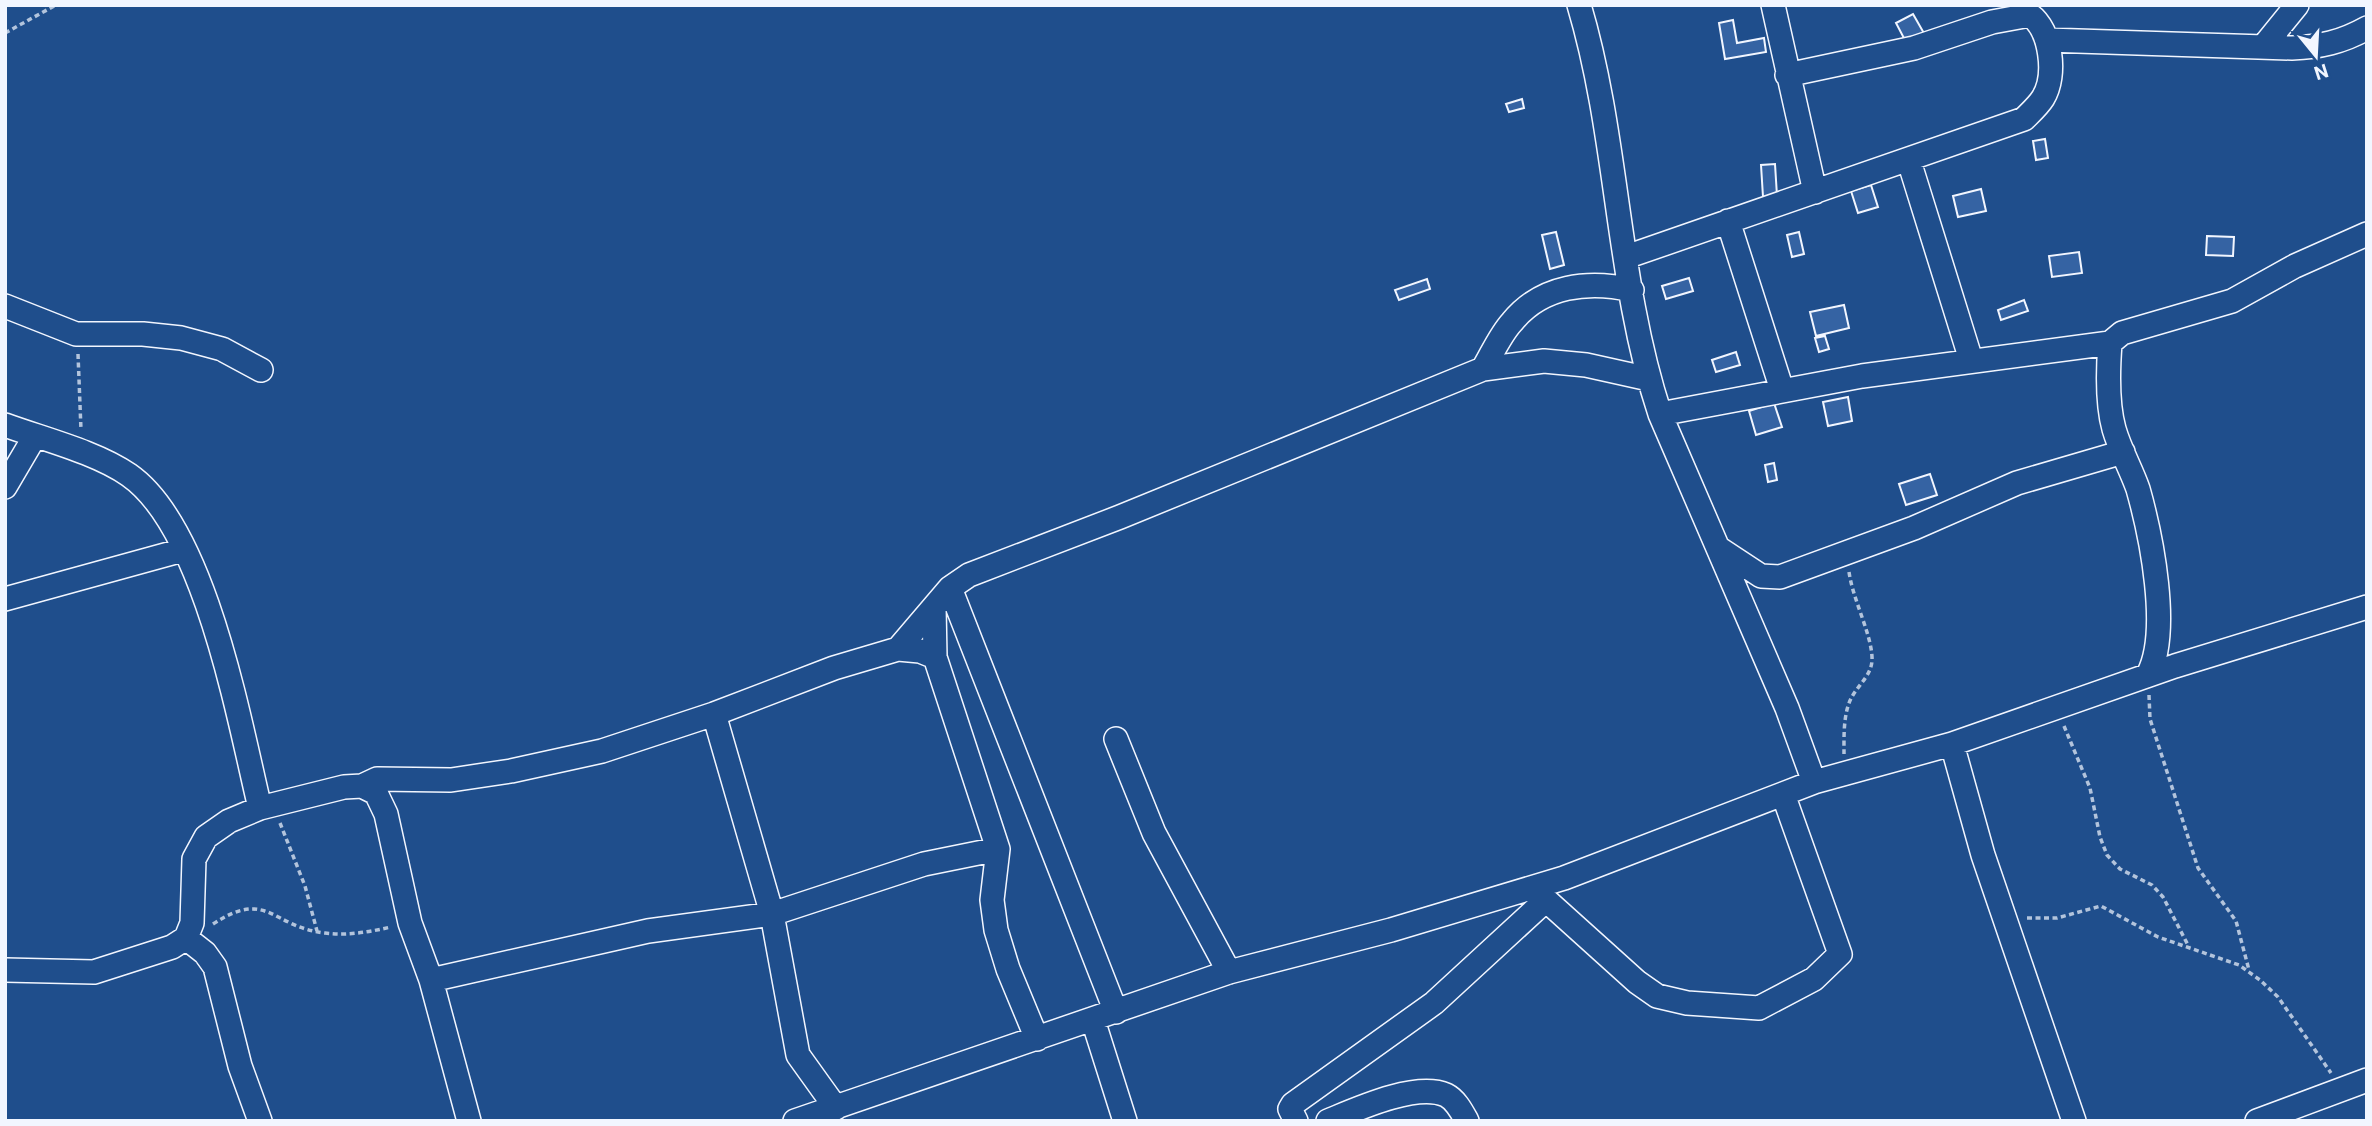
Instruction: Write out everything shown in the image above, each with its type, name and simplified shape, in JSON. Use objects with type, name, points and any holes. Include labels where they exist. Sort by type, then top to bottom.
[{"type":"street","points":[[1579,5],[1601,88],[1626,257],[1649,379],[1660,414],[1787,708],[1814,782]]},
{"type":"street","points":[[1773,5],[1815,192]]},
{"type":"street","points":[[2263,47],[2297,5]]},
{"type":"street","points":[[1626,257],[2024,120],[2044,96],[2050,70],[2047,40],[2040,23],[2030,15],[2014,16],[1914,48],[1787,75]]},
{"type":"street","points":[[2047,40],[2320,47],[2346,39],[2367,28]]},
{"type":"street","points":[[1909,161],[1971,360]]},
{"type":"street","points":[[1728,222],[1782,390]]},
{"type":"street","points":[[1660,414],[1782,390],[1971,360],[2110,343],[2122,333],[2232,301],[2295,266],[2367,234]]},
{"type":"street","points":[[1483,369],[1512,321],[1541,297],[1576,285],[1602,283],[1632,290]]},
{"type":"street","points":[[5,306],[76,334],[143,334],[181,338],[222,349],[261,370]]},
{"type":"street","points":[[2110,343],[2113,427],[2137,489],[2149,540],[2158,617],[2156,655],[2148,675]]},
{"type":"street","points":[[898,649],[950,589],[969,575],[1120,517],[1483,369],[1544,361],[1586,365],[1649,379]]},
{"type":"street","points":[[5,425],[81,453],[129,475],[160,506],[209,605],[266,806]]},
{"type":"street","points":[[5,487],[35,436]]},
{"type":"street","points":[[1720,548],[1746,568],[1769,578],[1847,554],[2017,483],[2123,452]]},
{"type":"street","points":[[5,598],[183,550]]},
{"type":"street","points":[[950,589],[1116,1012]]},
{"type":"street","points":[[934,607],[935,657],[998,849],[992,901],[996,930],[1008,969],[1037,1038]]},
{"type":"street","points":[[795,1121],[1228,972],[1542,893],[1814,782],[1952,744],[2148,675],[2367,607]]},
{"type":"street","points":[[260,1121],[240,1066],[222,986],[215,967],[190,940],[194,859],[206,837],[266,806],[344,787],[362,786],[377,779],[451,780],[511,771],[602,751],[714,714],[834,668],[898,649],[920,650],[935,657]]},
{"type":"street","points":[[714,714],[772,914],[798,1055],[836,1108]]},
{"type":"street","points":[[1116,739],[1154,833],[1228,972]]},
{"type":"street","points":[[1952,744],[1983,856],[2074,1121]]},
{"type":"street","points":[[362,786],[376,793],[386,814],[410,923],[431,980],[469,1121]]},
{"type":"street","points":[[1542,893],[1618,965],[1657,996],[1688,1003],[1759,1008],[1814,979],[1840,954],[1783,794]]},
{"type":"street","points":[[431,980],[648,931],[772,914],[924,864],[998,849]]},
{"type":"street","points":[[1296,1121],[1290,1109],[1293,1104],[1434,1003],[1542,893]]},
{"type":"street","points":[[5,970],[94,972],[190,940]]},
{"type":"street","points":[[1093,1020],[1125,1121]]},
{"type":"street","points":[[2257,1121],[2367,1080]]},
{"type":"street","points":[[1328,1121],[1378,1100],[1424,1093],[1446,1095],[1459,1107],[1467,1121]]},
{"type":"path","points":[[5,33],[56,5]]},
{"type":"path","points":[[76,334],[81,453]]},
{"type":"path","points":[[1845,773],[1847,711],[1853,695],[1871,668],[1872,657],[1852,594],[1847,554]]},
{"type":"path","points":[[2148,675],[2150,719],[2198,868],[2236,921],[2250,972]]},
{"type":"path","points":[[2056,707],[2090,788],[2100,837],[2107,855],[2120,869],[2152,885],[2163,897],[2189,947]]},
{"type":"path","points":[[266,806],[305,886],[317,932]]},
{"type":"path","points":[[2005,918],[2057,918],[2101,906],[2158,937],[2239,965],[2278,997],[2342,1089]]},
{"type":"path","points":[[190,940],[234,910],[252,907],[294,926],[317,932],[360,934],[410,923]]},
{"type":"building","points":[[1913,14],[1925,35],[1907,44],[1896,23]]},
{"type":"building","points":[[1733,20],[1737,43],[1764,38],[1766,52],[1725,59],[1719,23]]},
{"type":"building","points":[[1522,99],[1524,108],[1509,112],[1506,104]]},
{"type":"building","points":[[2045,139],[2048,158],[2036,160],[2033,141]]},
{"type":"building","points":[[1775,164],[1777,196],[1763,197],[1761,165]]},
{"type":"building","points":[[1871,185],[1878,207],[1858,213],[1851,191]]},
{"type":"building","points":[[1981,189],[1986,211],[1958,217],[1953,196]]},
{"type":"building","points":[[1556,232],[1564,265],[1550,269],[1542,235]]},
{"type":"building","points":[[1799,232],[1804,254],[1792,257],[1787,235]]},
{"type":"building","points":[[2207,236],[2234,237],[2233,256],[2206,255]]},
{"type":"building","points":[[2079,252],[2082,273],[2052,277],[2049,256]]},
{"type":"building","points":[[1689,278],[1693,291],[1666,299],[1662,286]]},
{"type":"building","points":[[1427,279],[1430,289],[1399,300],[1395,290]]},
{"type":"building","points":[[2024,300],[2028,311],[2001,320],[1998,310]]},
{"type":"building","points":[[1844,305],[1849,328],[1816,336],[1810,312]]},
{"type":"building","points":[[1825,336],[1829,349],[1819,352],[1815,338]]},
{"type":"building","points":[[1736,352],[1740,365],[1716,372],[1712,360]]},
{"type":"building","points":[[1848,397],[1852,421],[1828,426],[1823,402]]},
{"type":"building","points":[[1774,403],[1782,427],[1756,435],[1749,411]]},
{"type":"building","points":[[1774,463],[1777,480],[1768,482],[1765,465]]},
{"type":"building","points":[[1930,474],[1937,495],[1906,505],[1899,484]]}]
